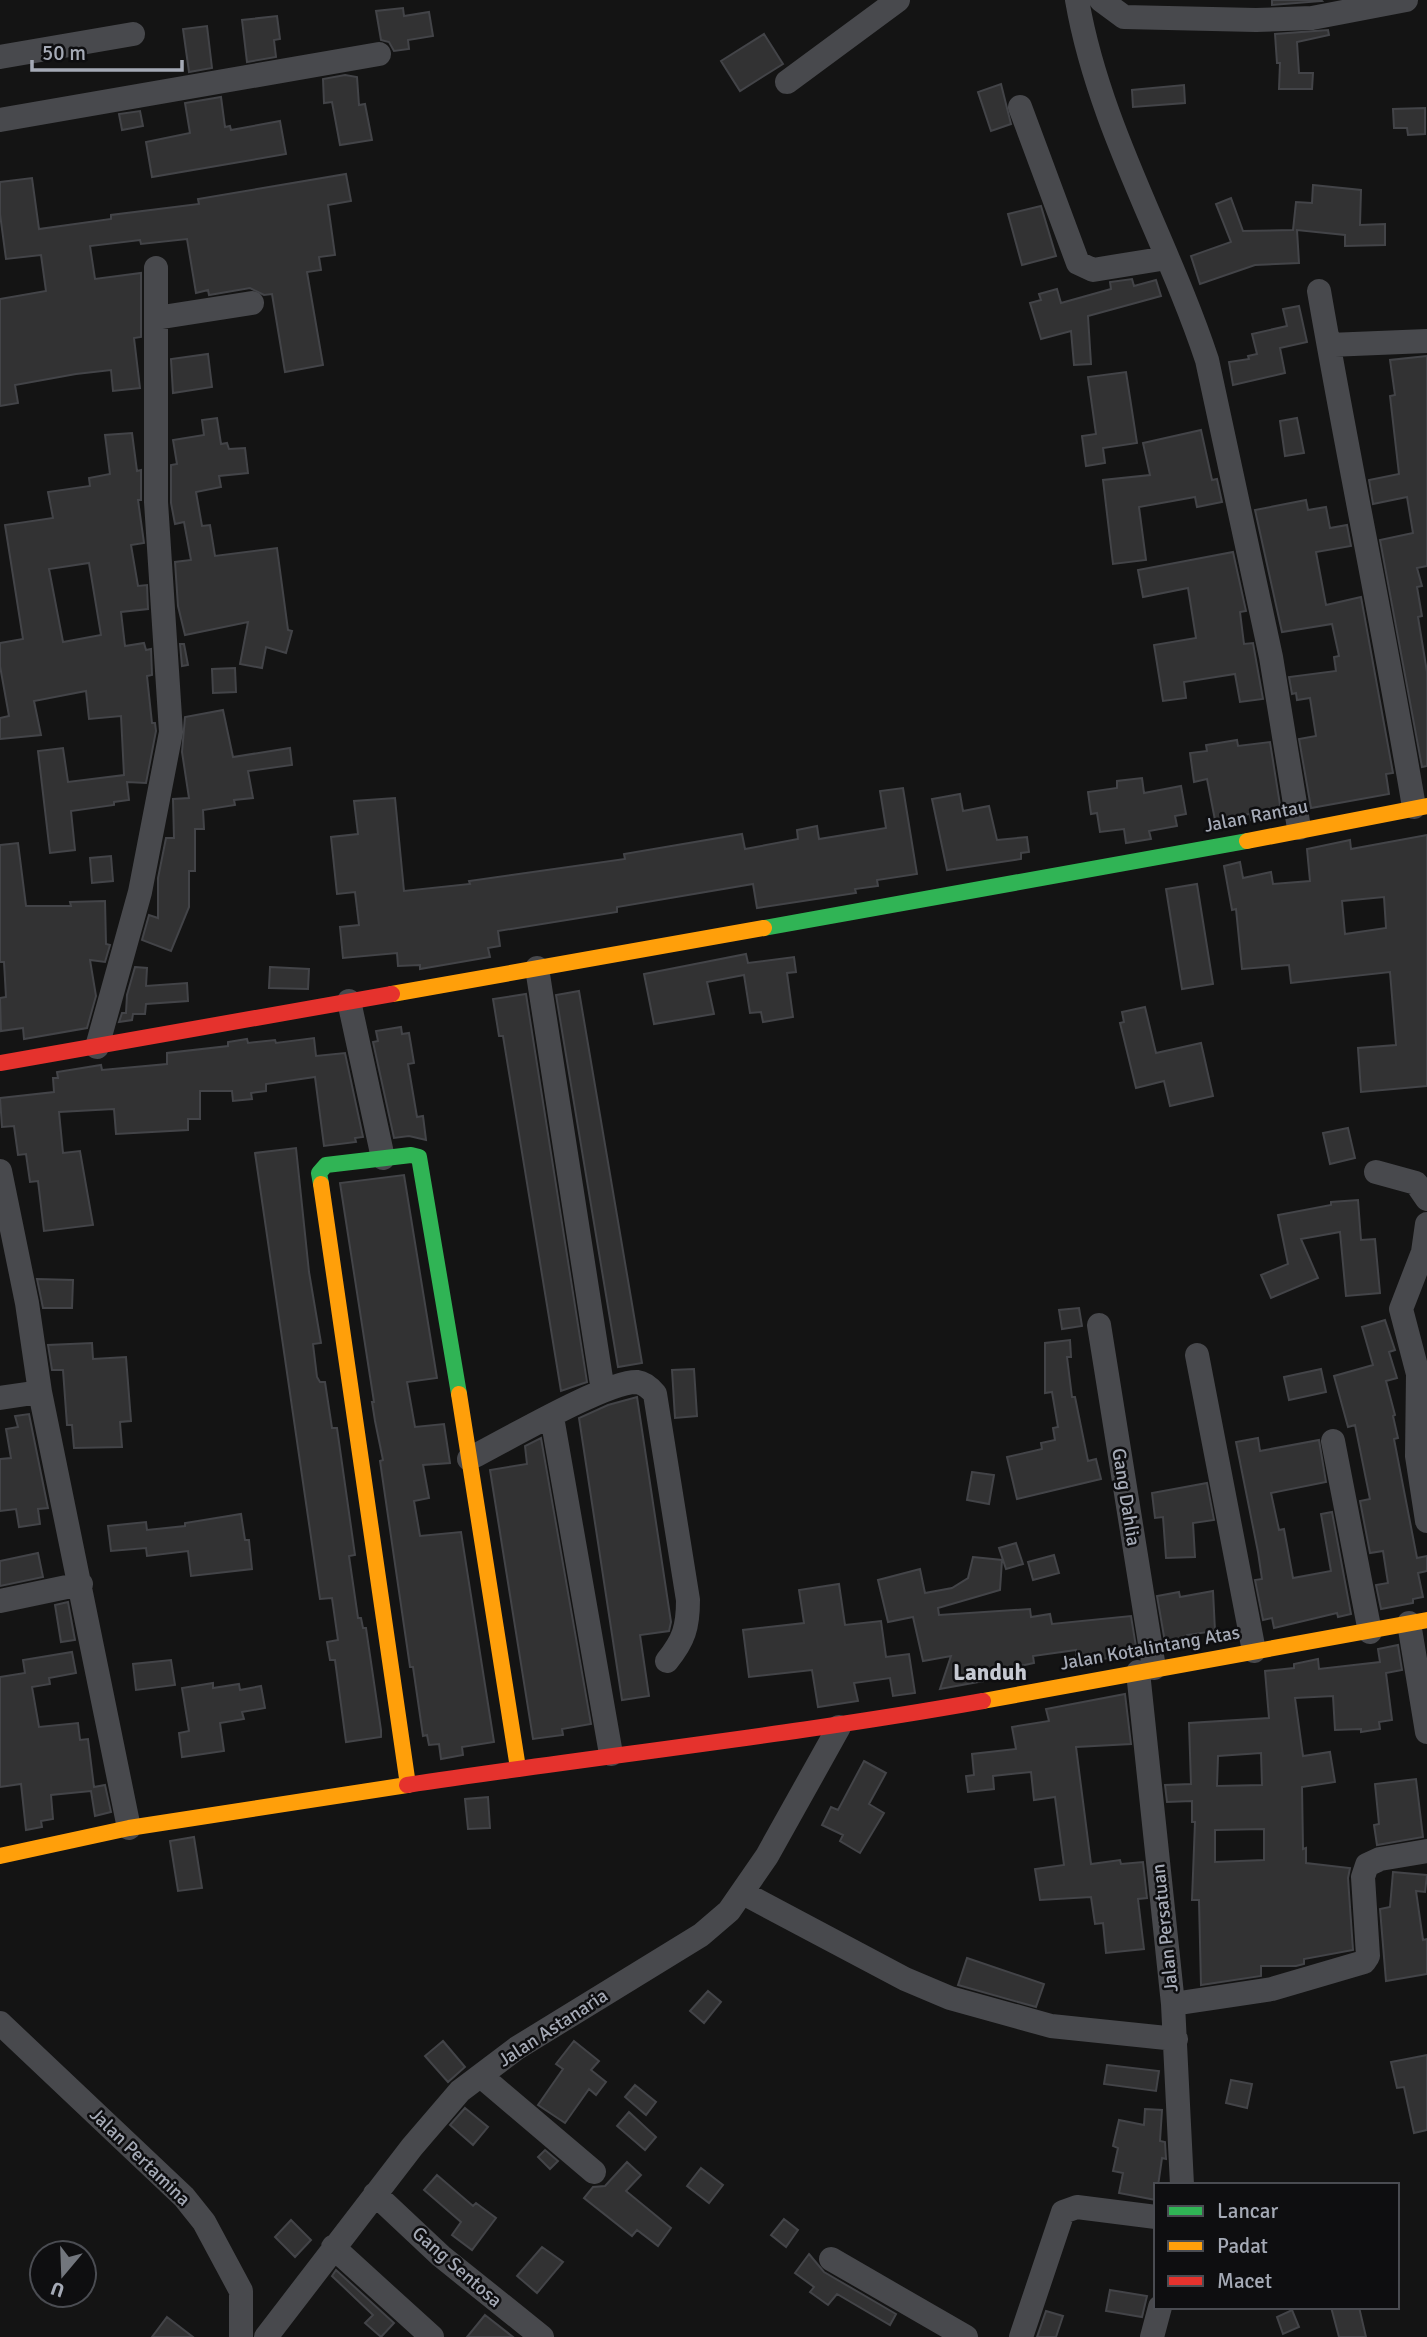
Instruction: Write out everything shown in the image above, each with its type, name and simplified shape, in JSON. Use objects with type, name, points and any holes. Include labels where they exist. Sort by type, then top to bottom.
[{"type":"street","points":[[787,82],[898,0]]},
{"type":"street","points":[[1077,0],[1088,49],[1111,123],[1207,360],[1274,670],[1299,828]]},
{"type":"street","points":[[1101,0],[1124,17],[1256,20],[1312,18],[1406,0]]},
{"type":"street","points":[[0,57],[133,34]]},
{"type":"street","points":[[0,120],[379,54]]},
{"type":"street","points":[[1020,107],[1078,263],[1093,270],[1167,258]]},
{"type":"street","points":[[97,1047],[140,892],[171,732],[156,502],[156,268]]},
{"type":"street","points":[[1320,291],[1351,474],[1420,806]]},
{"type":"street","points":[[156,318],[252,303]]},
{"type":"street","points":[[1329,345],[1427,341]]},
{"type":"street","name":"Jalan Rantau","points":[[0,1060],[97,1047],[1094,870],[1420,806]]},
{"type":"street","points":[[537,968],[603,1391]]},
{"type":"street","points":[[349,1002],[383,1158]]},
{"type":"street","points":[[408,1785],[319,1173],[326,1165],[411,1155],[419,1157],[422,1163],[518,1768]]},
{"type":"street","points":[[0,1171],[27,1303],[40,1392],[129,1828]]},
{"type":"street","points":[[1376,1172],[1416,1183],[1427,1199]]},
{"type":"street","points":[[1427,1223],[1423,1252],[1401,1309],[1422,1373],[1417,1456],[1427,1521]]},
{"type":"street","name":"Gang Dahlia","points":[[1099,1325],[1146,1670]]},
{"type":"street","points":[[1197,1355],[1254,1651]]},
{"type":"street","points":[[469,1459],[603,1391],[636,1382],[651,1388],[655,1394],[688,1600],[688,1626],[683,1641],[667,1661]]},
{"type":"street","points":[[0,1398],[40,1392]]},
{"type":"street","points":[[552,1417],[621,1752]]},
{"type":"street","points":[[1334,1441],[1370,1632]]},
{"type":"street","points":[[0,1601],[81,1584]]},
{"type":"street","points":[[1418,1621],[1427,1732]]},
{"type":"street","name":"Jalan Kotalintang Atas","points":[[0,1856],[129,1828],[621,1752],[839,1727],[1370,1632],[1418,1621]]},
{"type":"street","name":"Jalan Persatuan","points":[[1146,1670],[1176,2039],[1182,2183]]},
{"type":"street","name":"Jalan Astanaria","points":[[266,2337],[333,2247],[460,2091],[517,2049],[701,1935],[729,1911],[743,1893],[839,1727]]},
{"type":"street","points":[[1173,2004],[1272,1989],[1364,1962],[1368,1956],[1363,1877],[1371,1861],[1427,1852]]},
{"type":"street","points":[[743,1893],[894,1974],[950,1998],[1051,2026],[1176,2039]]},
{"type":"street","name":"Jalan Pertamina","points":[[7,2030],[184,2197],[204,2222],[241,2291],[242,2337]]},
{"type":"street","points":[[481,2076],[594,2172]]},
{"type":"street","name":"Gang Sentosa","points":[[375,2194],[441,2256],[542,2337]]},
{"type":"street","points":[[1020,2337],[1063,2212],[1077,2207],[1154,2217]]},
{"type":"street","points":[[333,2247],[432,2337]]},
{"type":"street","points":[[831,2259],[967,2337]]},
{"type":"street","points":[[1152,2337],[1159,2309]]},
{"type":"building","points":[[1272,0],[1321,0],[1322,1],[1272,5]]},
{"type":"building","points":[[403,8],[404,16],[429,12],[433,36],[408,40],[409,49],[394,51],[389,42],[381,40],[376,11]]},
{"type":"building","points":[[277,16],[280,39],[274,40],[276,57],[247,62],[242,20]]},
{"type":"building","points":[[207,26],[212,68],[189,72],[183,29]]},
{"type":"building","points":[[1328,30],[1329,35],[1297,42],[1299,73],[1313,73],[1312,89],[1279,89],[1280,63],[1277,63],[1275,34]]},
{"type":"building","points":[[764,34],[783,64],[740,91],[721,61]]},
{"type":"building","points":[[345,75],[357,77],[359,105],[365,104],[372,140],[340,145],[332,102],[324,103],[323,79]]},
{"type":"building","points":[[1001,84],[1011,124],[991,131],[978,92]]},
{"type":"building","points":[[1184,85],[1185,103],[1133,107],[1132,90]]},
{"type":"building","points":[[221,97],[225,127],[230,126],[231,130],[280,121],[286,154],[152,177],[146,142],[190,133],[185,103]]},
{"type":"building","points":[[1425,108],[1425,134],[1408,135],[1407,128],[1394,128],[1393,109]]},
{"type":"building","points":[[140,111],[143,126],[122,130],[119,114]]},
{"type":"building","points":[[346,174],[351,201],[328,205],[335,255],[319,257],[321,270],[307,272],[323,365],[285,372],[272,294],[264,295],[250,288],[209,295],[208,290],[196,293],[187,239],[141,244],[140,240],[90,246],[95,279],[141,273],[141,337],[134,338],[140,388],[113,391],[111,370],[76,374],[15,385],[18,403],[0,406],[0,299],[46,291],[41,255],[6,259],[0,214],[0,182],[32,178],[39,229],[111,219],[111,215],[199,204],[198,199]]},
{"type":"building","points":[[1313,185],[1361,190],[1360,225],[1385,224],[1385,245],[1345,246],[1345,235],[1297,230],[1299,263],[1255,265],[1200,284],[1191,256],[1231,242],[1216,204],[1231,198],[1243,231],[1293,230],[1296,202],[1312,203]]},
{"type":"building","points":[[1041,206],[1056,256],[1022,265],[1008,214]]},
{"type":"building","points":[[1132,279],[1134,286],[1156,280],[1161,296],[1088,316],[1091,364],[1074,365],[1071,331],[1041,339],[1030,303],[1041,300],[1039,294],[1057,289],[1061,303],[1111,289],[1110,282]]},
{"type":"building","points":[[1299,306],[1307,342],[1280,348],[1285,373],[1233,385],[1229,362],[1249,359],[1248,356],[1257,354],[1252,334],[1287,326],[1283,309]]},
{"type":"building","points":[[208,354],[212,387],[173,393],[171,359]]},
{"type":"building","points":[[1427,356],[1427,566],[1417,568],[1422,586],[1417,587],[1422,616],[1418,617],[1427,672],[1427,766],[1422,767],[1380,540],[1413,533],[1407,497],[1373,504],[1369,480],[1399,474],[1390,396],[1395,395],[1390,360]]},
{"type":"building","points":[[1126,372],[1137,443],[1103,448],[1105,463],[1086,466],[1082,436],[1096,434],[1088,377]]},
{"type":"building","points":[[217,418],[221,444],[227,443],[229,449],[245,448],[248,473],[219,476],[221,487],[196,492],[202,526],[210,525],[215,556],[277,548],[288,630],[292,631],[286,653],[266,647],[262,668],[240,664],[248,622],[185,635],[178,606],[175,562],[191,560],[184,522],[175,524],[171,503],[171,465],[177,464],[173,440],[204,435],[202,420]]},
{"type":"building","points":[[1297,418],[1304,453],[1285,456],[1280,421]]},
{"type":"building","points":[[1201,430],[1212,480],[1217,479],[1222,502],[1197,507],[1195,497],[1139,507],[1146,560],[1113,564],[1103,480],[1150,475],[1143,443]]},
{"type":"building","points":[[132,433],[137,471],[141,470],[141,500],[138,500],[144,543],[131,545],[138,586],[147,585],[148,609],[121,612],[125,646],[144,643],[146,650],[151,649],[152,675],[147,676],[152,723],[155,723],[156,731],[146,783],[127,782],[129,800],[114,802],[114,805],[71,811],[75,850],[50,853],[38,751],[63,748],[68,782],[124,775],[121,716],[89,719],[86,691],[34,701],[41,735],[0,739],[0,718],[9,716],[0,666],[0,643],[23,639],[5,525],[53,518],[48,492],[90,486],[89,478],[110,474],[105,435]],"holes":[[[89,563],[101,635],[63,642],[49,569]]]},
{"type":"building","points":[[1306,500],[1308,510],[1326,507],[1330,528],[1347,525],[1351,546],[1316,552],[1326,605],[1361,597],[1393,773],[1386,774],[1389,794],[1311,808],[1299,739],[1316,736],[1310,698],[1297,700],[1296,693],[1292,694],[1289,677],[1336,671],[1334,657],[1339,656],[1332,624],[1282,632],[1255,510]]},
{"type":"building","points":[[1233,552],[1246,611],[1240,612],[1244,644],[1253,643],[1263,699],[1240,702],[1235,674],[1184,682],[1186,698],[1163,701],[1154,645],[1196,638],[1188,588],[1143,597],[1138,570]]},
{"type":"building","points":[[180,644],[184,644],[188,665],[182,666]]},
{"type":"building","points":[[235,668],[236,692],[213,693],[212,669]]},
{"type":"building","points":[[223,710],[233,757],[290,748],[292,765],[248,771],[253,798],[234,800],[235,805],[203,810],[204,829],[195,829],[195,871],[189,871],[189,907],[171,951],[142,940],[149,915],[158,918],[158,878],[166,838],[174,838],[173,799],[189,798],[182,752],[185,717]]},
{"type":"building","points":[[1237,740],[1238,746],[1270,742],[1281,811],[1251,820],[1250,814],[1215,820],[1207,779],[1194,782],[1190,753],[1207,751],[1206,745]]},
{"type":"building","points":[[1142,778],[1144,793],[1181,786],[1186,814],[1175,816],[1177,826],[1149,831],[1151,839],[1126,843],[1124,829],[1100,832],[1097,813],[1091,814],[1088,792],[1117,788],[1117,781]]},
{"type":"building","points":[[903,788],[917,874],[877,880],[878,886],[855,889],[856,893],[757,908],[753,884],[617,907],[617,912],[498,931],[500,946],[488,948],[490,957],[420,969],[420,965],[398,966],[397,953],[343,958],[340,927],[359,925],[355,892],[337,894],[331,837],[358,834],[354,801],[395,798],[404,891],[470,884],[469,881],[625,859],[624,854],[742,834],[745,849],[798,839],[797,830],[817,826],[819,839],[886,828],[880,791]]},
{"type":"building","points":[[960,794],[963,811],[989,806],[997,840],[1027,837],[1029,852],[1021,853],[1021,859],[947,870],[932,799]]},
{"type":"building","points":[[1427,835],[1427,1086],[1361,1092],[1358,1048],[1396,1045],[1390,972],[1291,983],[1289,965],[1242,969],[1236,909],[1232,910],[1224,866],[1240,862],[1243,878],[1271,872],[1273,884],[1310,881],[1307,849],[1350,840],[1351,849]],"holes":[[[1384,897],[1386,928],[1345,934],[1342,901]]]},
{"type":"building","points":[[18,843],[26,906],[71,906],[70,902],[105,901],[106,944],[110,945],[105,962],[90,960],[96,996],[87,1028],[24,1039],[23,1028],[1,1031],[0,998],[6,997],[4,962],[0,962],[0,845]]},
{"type":"building","points":[[111,856],[113,881],[92,883],[90,858]]},
{"type":"building","points":[[1197,884],[1213,984],[1182,989],[1166,889]]},
{"type":"building","points":[[746,954],[748,963],[794,957],[796,972],[787,973],[793,1017],[763,1022],[761,1012],[750,1013],[744,975],[707,982],[714,1014],[654,1024],[644,974]]},
{"type":"building","points":[[135,967],[147,968],[146,986],[187,983],[188,1001],[146,1004],[145,1014],[133,1014],[132,1020],[119,1022],[122,1013],[126,1013],[127,995]]},
{"type":"building","points":[[270,967],[309,969],[308,989],[269,988]]},
{"type":"building","points":[[579,991],[642,1363],[618,1367],[556,995]]},
{"type":"building","points":[[526,994],[587,1382],[561,1391],[503,1036],[499,1036],[493,999]]},
{"type":"building","points":[[1145,1007],[1156,1053],[1201,1043],[1213,1096],[1170,1106],[1164,1081],[1136,1088],[1120,1023],[1124,1022],[1122,1012]]},
{"type":"building","points":[[401,1027],[402,1034],[409,1033],[414,1063],[408,1064],[417,1117],[423,1116],[426,1140],[409,1136],[394,1138],[373,1042],[378,1041],[376,1031]]},
{"type":"building","points":[[314,1038],[316,1056],[345,1053],[363,1137],[355,1138],[356,1142],[324,1146],[315,1077],[266,1084],[266,1091],[251,1093],[252,1099],[233,1101],[232,1091],[200,1091],[200,1119],[188,1119],[188,1130],[116,1134],[114,1109],[59,1112],[63,1153],[80,1151],[93,1225],[44,1231],[38,1181],[30,1182],[26,1154],[18,1155],[14,1126],[2,1127],[0,1098],[54,1092],[53,1078],[58,1078],[57,1072],[101,1065],[102,1070],[167,1064],[167,1053],[228,1046],[228,1042],[247,1039],[248,1043],[275,1040],[276,1043]]},
{"type":"building","points":[[1348,1128],[1355,1158],[1330,1164],[1323,1133]]},
{"type":"building","points":[[296,1148],[309,1272],[321,1343],[313,1344],[317,1377],[320,1382],[325,1382],[332,1428],[337,1428],[355,1555],[349,1556],[358,1618],[361,1618],[363,1628],[366,1628],[381,1730],[381,1737],[346,1742],[335,1660],[330,1660],[327,1642],[338,1640],[332,1598],[320,1599],[255,1153]]},
{"type":"building","points":[[404,1175],[437,1378],[407,1382],[415,1427],[444,1424],[450,1463],[423,1465],[429,1498],[414,1501],[420,1536],[461,1532],[494,1742],[462,1747],[463,1755],[441,1759],[439,1744],[429,1745],[427,1735],[423,1736],[413,1667],[410,1667],[380,1461],[383,1460],[340,1183]]},
{"type":"building","points":[[1358,1200],[1361,1240],[1375,1239],[1380,1293],[1346,1296],[1340,1232],[1301,1239],[1318,1278],[1271,1298],[1261,1275],[1288,1264],[1278,1215],[1331,1205],[1331,1202]]},
{"type":"building","points":[[37,1279],[73,1280],[72,1308],[43,1308]]},
{"type":"building","points":[[1079,1308],[1082,1326],[1062,1329],[1059,1310]]},
{"type":"building","points":[[1385,1320],[1395,1350],[1389,1352],[1397,1378],[1386,1381],[1395,1415],[1393,1416],[1398,1438],[1394,1439],[1417,1558],[1427,1556],[1427,1571],[1418,1573],[1423,1597],[1413,1599],[1413,1603],[1381,1609],[1376,1585],[1388,1583],[1383,1551],[1370,1553],[1360,1501],[1370,1499],[1355,1425],[1348,1427],[1334,1376],[1373,1365],[1362,1327]]},
{"type":"building","points":[[1070,1340],[1071,1357],[1067,1357],[1072,1397],[1075,1397],[1088,1461],[1096,1459],[1101,1479],[1017,1499],[1007,1457],[1042,1449],[1041,1443],[1055,1440],[1053,1428],[1058,1427],[1052,1392],[1045,1393],[1045,1343]]},
{"type":"building","points":[[92,1343],[93,1359],[126,1357],[131,1421],[120,1422],[122,1447],[74,1448],[72,1425],[67,1425],[63,1370],[52,1370],[48,1345]]},
{"type":"building","points":[[694,1369],[697,1416],[675,1418],[672,1370]]},
{"type":"building","points":[[1321,1369],[1326,1392],[1289,1400],[1284,1377]]},
{"type":"building","points":[[637,1397],[671,1622],[669,1631],[640,1635],[649,1696],[622,1700],[579,1418],[608,1405]]},
{"type":"building","points":[[29,1414],[48,1508],[38,1509],[40,1524],[19,1527],[16,1509],[0,1511],[0,1459],[11,1458],[6,1429],[18,1427],[15,1416]]},
{"type":"building","points":[[541,1438],[591,1724],[562,1729],[563,1735],[533,1739],[490,1470],[527,1464],[525,1446]]},
{"type":"building","points":[[1258,1438],[1260,1451],[1319,1440],[1326,1482],[1271,1493],[1279,1530],[1284,1529],[1293,1578],[1331,1571],[1321,1514],[1332,1512],[1351,1614],[1338,1617],[1337,1613],[1274,1628],[1272,1618],[1263,1620],[1255,1580],[1262,1579],[1258,1552],[1236,1442]]},
{"type":"building","points":[[972,1472],[994,1475],[989,1504],[967,1500]]},
{"type":"building","points":[[1207,1483],[1214,1520],[1193,1523],[1195,1557],[1166,1558],[1163,1517],[1155,1518],[1152,1493]]},
{"type":"building","points":[[241,1514],[245,1540],[249,1540],[252,1569],[191,1576],[188,1551],[147,1556],[146,1548],[111,1551],[108,1526],[146,1522],[147,1530],[185,1526],[185,1523]]},
{"type":"building","points":[[1016,1543],[1023,1564],[1006,1569],[999,1548]]},
{"type":"building","points":[[38,1553],[43,1577],[0,1586],[0,1561]]},
{"type":"building","points":[[1054,1555],[1059,1573],[1033,1580],[1028,1562]]},
{"type":"building","points":[[973,1557],[1002,1560],[1000,1590],[938,1608],[939,1615],[1030,1609],[1031,1617],[1050,1614],[1052,1624],[1131,1616],[1137,1653],[1103,1659],[1103,1655],[1076,1657],[1076,1650],[1033,1656],[1034,1663],[992,1672],[989,1680],[940,1689],[951,1656],[923,1661],[913,1617],[888,1622],[878,1580],[920,1569],[925,1593],[952,1588],[968,1578]]},
{"type":"building","points":[[839,1584],[845,1625],[881,1621],[886,1657],[909,1654],[915,1693],[893,1696],[890,1678],[854,1683],[858,1701],[818,1707],[812,1670],[749,1677],[743,1630],[804,1623],[799,1590]]},
{"type":"building","points":[[1213,1591],[1215,1631],[1187,1635],[1189,1644],[1166,1648],[1157,1596],[1179,1592],[1180,1597]]},
{"type":"building","points":[[68,1602],[75,1640],[61,1642],[55,1605]]},
{"type":"building","points":[[1398,1645],[1402,1670],[1386,1673],[1392,1720],[1379,1722],[1380,1729],[1361,1732],[1361,1729],[1335,1730],[1333,1696],[1295,1698],[1303,1756],[1330,1752],[1335,1782],[1302,1787],[1303,1849],[1306,1848],[1306,1863],[1350,1868],[1348,1878],[1353,1950],[1304,1959],[1304,1964],[1296,1966],[1261,1966],[1261,1976],[1201,1985],[1199,1900],[1192,1900],[1195,1822],[1192,1822],[1192,1801],[1167,1802],[1165,1785],[1191,1784],[1189,1723],[1269,1718],[1265,1671],[1294,1668],[1294,1664],[1318,1659],[1319,1669],[1380,1662],[1378,1649]],"holes":[[[1261,1753],[1262,1785],[1217,1786],[1218,1756]],[[1264,1829],[1264,1860],[1215,1862],[1215,1830]]]},
{"type":"building","points":[[72,1652],[76,1673],[49,1678],[50,1684],[32,1687],[39,1727],[78,1723],[80,1740],[88,1739],[94,1787],[105,1785],[111,1812],[95,1816],[91,1791],[51,1795],[53,1819],[41,1821],[42,1827],[26,1830],[21,1784],[0,1787],[0,1677],[25,1673],[23,1660]]},
{"type":"building","points":[[171,1660],[175,1685],[136,1690],[133,1664]]},
{"type":"building","points":[[213,1683],[213,1688],[239,1684],[240,1690],[261,1686],[265,1708],[242,1712],[244,1719],[220,1723],[224,1751],[182,1757],[179,1733],[189,1731],[182,1688]]},
{"type":"building","points":[[1125,1694],[1131,1744],[1076,1747],[1091,1864],[1120,1860],[1121,1864],[1143,1862],[1147,1898],[1138,1899],[1144,1949],[1106,1953],[1103,1923],[1095,1924],[1091,1897],[1040,1900],[1035,1869],[1064,1865],[1055,1797],[1034,1800],[1031,1772],[993,1776],[994,1789],[968,1792],[966,1776],[974,1775],[972,1754],[1016,1749],[1012,1727],[1049,1721],[1046,1709]]},
{"type":"building","points":[[864,1761],[886,1773],[869,1804],[884,1813],[860,1853],[840,1841],[843,1835],[822,1825],[831,1807],[838,1810]]},
{"type":"building","points":[[1416,1779],[1423,1837],[1377,1845],[1374,1825],[1379,1824],[1375,1784]]},
{"type":"building","points":[[488,1797],[490,1828],[468,1829],[465,1799]]},
{"type":"building","points":[[194,1837],[202,1888],[178,1891],[170,1841]]},
{"type":"building","points":[[1393,1872],[1427,1875],[1425,1892],[1416,1891],[1423,1940],[1427,1939],[1427,1974],[1386,1981],[1380,1909],[1390,1907]]},
{"type":"building","points":[[967,1958],[1044,1984],[1036,2007],[958,1985]]},
{"type":"building","points":[[708,1991],[721,2002],[704,2023],[690,2011]]},
{"type":"building","points":[[443,2041],[465,2067],[448,2082],[425,2056]]},
{"type":"building","points":[[574,2041],[599,2061],[591,2070],[606,2082],[596,2095],[589,2089],[565,2123],[538,2105],[563,2069],[556,2064]]},
{"type":"building","points":[[1427,2055],[1427,2130],[1414,2133],[1404,2087],[1397,2088],[1391,2062]]},
{"type":"building","points":[[1107,2065],[1159,2071],[1156,2091],[1104,2084]]},
{"type":"building","points":[[1231,2080],[1252,2084],[1247,2108],[1226,2103]]},
{"type":"building","points":[[635,2085],[656,2102],[646,2115],[625,2097]]},
{"type":"building","points":[[465,2108],[488,2127],[473,2145],[450,2125]]},
{"type":"building","points":[[1145,2109],[1162,2110],[1160,2141],[1165,2142],[1166,2159],[1162,2158],[1158,2183],[1154,2183],[1154,2200],[1119,2193],[1123,2173],[1113,2171],[1118,2148],[1113,2146],[1119,2120],[1144,2125]]},
{"type":"building","points":[[629,2112],[656,2137],[645,2150],[617,2126]]},
{"type":"building","points":[[545,2150],[558,2161],[550,2169],[538,2157]]},
{"type":"building","points":[[627,2162],[641,2175],[626,2191],[671,2228],[658,2246],[637,2230],[632,2236],[584,2198],[593,2187],[605,2186]]},
{"type":"building","points":[[701,2168],[723,2185],[709,2203],[687,2186]]},
{"type":"building","points":[[437,2175],[473,2206],[476,2203],[496,2218],[472,2250],[452,2235],[461,2222],[424,2190]]},
{"type":"building","points":[[784,2219],[798,2230],[786,2247],[771,2235]]},
{"type":"building","points":[[291,2220],[311,2240],[295,2257],[275,2237]]},
{"type":"building","points":[[542,2247],[563,2262],[537,2293],[517,2276]]},
{"type":"building","points":[[809,2254],[824,2272],[896,2314],[890,2325],[837,2294],[828,2305],[810,2292],[814,2287],[795,2273]]},
{"type":"building","points":[[336,2270],[394,2323],[381,2337],[365,2323],[373,2315],[332,2276]]},
{"type":"building","points":[[1110,2290],[1147,2296],[1142,2317],[1106,2311]]},
{"type":"building","points":[[1332,2309],[1359,2309],[1366,2337],[1339,2337]]},
{"type":"building","points":[[1292,2310],[1299,2327],[1283,2334],[1277,2317]]},
{"type":"building","points":[[1046,2311],[1063,2316],[1056,2337],[1037,2337]]},
{"type":"building","points":[[485,2315],[513,2337],[467,2337]]},
{"type":"building","points":[[167,2317],[193,2337],[152,2337]]},
{"type":"traffic: fast","points":[[764,928],[1247,841]]},
{"type":"traffic: fast","points":[[321,1184],[319,1173],[326,1165],[411,1155],[419,1157],[459,1394]]},
{"type":"traffic: slow","points":[[1247,841],[1427,806]]},
{"type":"traffic: slow","points":[[392,994],[764,928]]},
{"type":"traffic: slow","points":[[321,1184],[408,1785]]},
{"type":"traffic: slow","points":[[459,1394],[518,1768]]},
{"type":"traffic: slow","points":[[983,1701],[1427,1620]]},
{"type":"traffic: slow","points":[[0,1856],[129,1828],[407,1785]]},
{"type":"traffic: jam","points":[[0,1063],[392,994]]},
{"type":"traffic: jam","points":[[407,1785],[983,1701]]},
{"type":"district","name":"Landuh","points":[[990,1672]]}]
